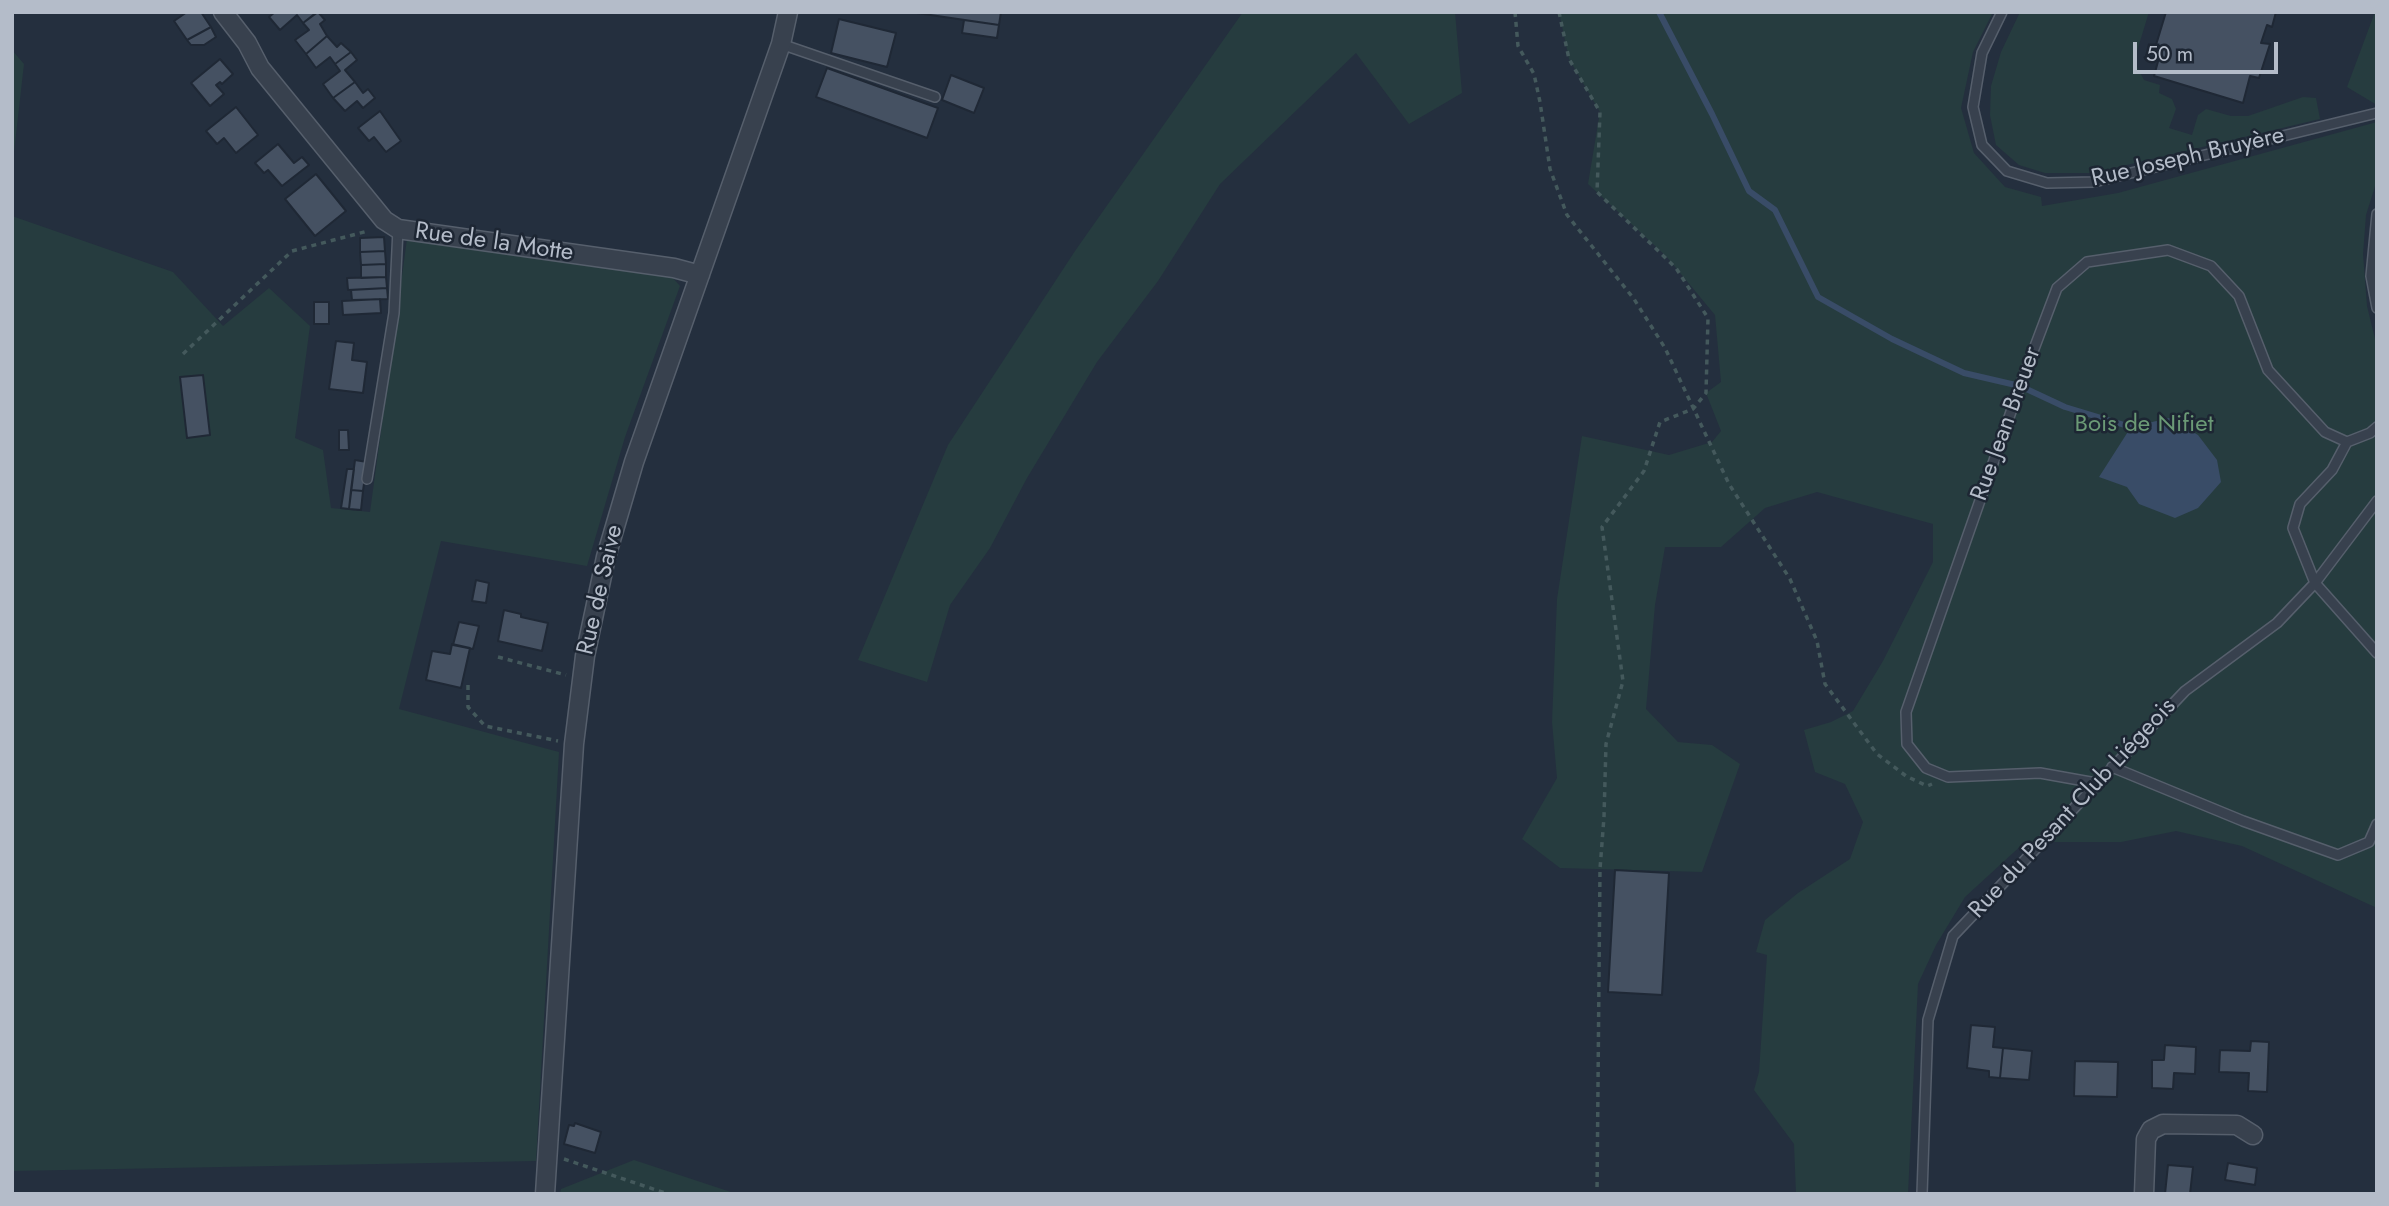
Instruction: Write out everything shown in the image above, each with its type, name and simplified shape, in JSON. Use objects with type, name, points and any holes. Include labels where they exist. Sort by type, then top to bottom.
[{"type":"street","name":"Rue de la Motte","points":[[223,12],[247,43],[260,68],[391,225],[674,268],[700,275]]},
{"type":"street","name":"Rue de Saive","points":[[545,1194],[574,744],[581,679],[606,556],[630,474],[781,44],[788,12]]},
{"type":"street","points":[[2144,1194],[2146,1139],[2151,1130],[2164,1124],[2236,1125],[2253,1135]]},
{"type":"lane","name":"Rue Joseph Bruyère","points":[[2003,12],[1982,53],[1973,107],[1982,145],[2007,171],[2047,183],[2094,182],[2377,113]]},
{"type":"lane","points":[[781,44],[935,97]]},
{"type":"lane","points":[[2377,214],[2371,276],[2377,308]]},
{"type":"lane","points":[[367,479],[394,313],[391,225]]},
{"type":"lane","name":"Rue Jean Breuer","points":[[1948,778],[1926,768],[1907,744],[1906,712],[2057,288],[2087,262],[2168,250],[2211,266],[2239,296],[2269,370],[2325,432],[2347,442]]},
{"type":"lane","points":[[2377,427],[2371,433],[2347,442],[2332,470],[2300,504],[2293,528],[2315,583],[2377,653]]},
{"type":"lane","name":"Rue du Pesant Club Liégeois","points":[[1922,1194],[1928,1020],[1954,936],[2185,691],[2277,623],[2315,583],[2377,501]]},
{"type":"lane","points":[[2112,767],[2243,821],[2338,855],[2368,842],[2377,824]]},
{"type":"lane","points":[[1948,778],[2040,773],[2096,783]]},
{"type":"path","points":[[1515,12],[1518,46],[1534,74],[1550,169],[1567,215],[1634,299],[1665,348],[1729,484],[1790,579],[1817,641],[1825,684],[1877,754],[1906,776],[1927,786],[1948,778]]},
{"type":"path","points":[[1559,12],[1569,59],[1600,112],[1597,192],[1676,268],[1708,318],[1706,393],[1693,409],[1660,422],[1644,471],[1602,527],[1623,681],[1606,744],[1600,869],[1597,1194]]},
{"type":"path","points":[[183,354],[292,251],[391,225]]},
{"type":"path","points":[[498,657],[581,679]]},
{"type":"path","points":[[468,685],[468,708],[485,726],[574,744]]},
{"type":"path","points":[[547,1153],[668,1194]]},
{"type":"green space","points":[[1243,12],[1455,12],[1462,93],[1409,124],[1356,53],[1220,184],[1158,281],[1097,362],[1027,478],[990,548],[950,605],[927,682],[858,660],[948,445],[1075,251]]},
{"type":"green space","name":"Bois de Nifiet","points":[[1559,12],[1993,12],[1973,52],[1961,108],[1974,153],[2005,187],[2041,197],[2042,206],[2118,193],[2377,122],[2377,180],[2366,215],[2363,254],[2367,306],[2377,347],[2377,908],[2242,846],[2176,831],[2121,842],[2025,842],[1965,897],[1936,945],[1918,984],[1908,1194],[1796,1194],[1794,1144],[1754,1090],[1759,1072],[1767,955],[1756,952],[1765,920],[1798,893],[1850,859],[1863,822],[1845,784],[1815,772],[1804,730],[1831,722],[1853,711],[1883,661],[1933,562],[1933,524],[1817,492],[1765,508],[1721,547],[1665,547],[1655,605],[1646,709],[1678,742],[1712,745],[1740,764],[1702,872],[1560,868],[1522,839],[1557,778],[1552,722],[1557,599],[1582,436],[1669,455],[1712,442],[1721,431],[1706,393],[1721,382],[1715,315],[1666,256],[1588,184],[1600,112],[1569,59]]},
{"type":"green space","points":[[2020,12],[2149,12],[2134,61],[2144,80],[2160,85],[2159,93],[2172,99],[2176,109],[2169,128],[2192,135],[2198,115],[2206,109],[2231,116],[2248,116],[2303,97],[2316,98],[2320,119],[2093,173],[2045,173],[2019,165],[1996,145],[1990,115],[1991,86],[2001,52]]},
{"type":"green space","points":[[2377,12],[2377,105],[2347,87]]},
{"type":"green space","points":[[12,50],[24,64],[12,170]]},
{"type":"green space","points":[[12,216],[173,272],[223,326],[269,288],[310,326],[295,438],[323,450],[331,508],[370,512],[407,239],[672,277],[680,286],[625,437],[587,566],[441,541],[399,709],[559,752],[536,1161],[12,1171]]},
{"type":"green space","points":[[634,1160],[737,1194],[560,1194],[561,1189]]},
{"type":"water","points":[[2169,418],[2198,435],[2217,460],[2221,482],[2198,508],[2175,518],[2139,504],[2127,487],[2099,477],[2131,427]]},
{"type":"building","points":[[187,12],[201,12],[211,27],[187,40],[174,21]]},
{"type":"building","points":[[275,12],[317,12],[303,23],[297,15],[280,30],[269,17]]},
{"type":"building","points":[[318,12],[325,20],[320,24],[327,36],[306,54],[295,40],[309,30],[303,23]]},
{"type":"building","points":[[910,12],[1001,12],[999,25]]},
{"type":"building","points":[[2166,12],[2276,12],[2272,27],[2267,25],[2261,43],[2270,44],[2259,78],[2250,76],[2243,103],[2154,76],[2162,47],[2156,45]]},
{"type":"building","points":[[839,19],[896,33],[887,67],[831,53]]},
{"type":"building","points":[[964,20],[999,25],[997,38],[962,33]]},
{"type":"building","points":[[211,27],[216,37],[204,45],[191,45],[187,40]]},
{"type":"building","points":[[327,36],[337,47],[341,43],[351,52],[335,64],[330,57],[316,68],[306,54]]},
{"type":"building","points":[[351,52],[357,60],[345,70],[355,82],[333,98],[323,84],[340,71],[335,64]]},
{"type":"building","points":[[220,59],[233,74],[222,84],[220,82],[216,85],[224,94],[210,106],[191,83]]},
{"type":"building","points":[[827,68],[938,108],[927,138],[816,97]]},
{"type":"building","points":[[951,75],[984,88],[974,113],[942,100]]},
{"type":"building","points":[[355,82],[363,93],[368,89],[375,98],[363,108],[357,101],[345,111],[333,98]]},
{"type":"building","points":[[236,107],[258,135],[236,153],[224,138],[217,144],[206,131]]},
{"type":"building","points":[[380,111],[401,141],[386,152],[374,137],[369,141],[358,128]]},
{"type":"building","points":[[278,144],[294,163],[302,157],[309,165],[282,186],[268,170],[264,173],[255,163]]},
{"type":"building","points":[[316,174],[346,211],[315,236],[285,199]]},
{"type":"building","points":[[384,237],[385,251],[360,252],[360,238]]},
{"type":"building","points":[[385,251],[386,264],[361,265],[360,252]]},
{"type":"building","points":[[386,264],[386,277],[361,278],[361,265]]},
{"type":"building","points":[[386,277],[387,288],[348,290],[347,278]]},
{"type":"building","points":[[387,288],[388,299],[352,300],[351,290]]},
{"type":"building","points":[[380,299],[381,313],[343,315],[342,301]]},
{"type":"building","points":[[314,302],[329,302],[329,324],[314,324]]},
{"type":"building","points":[[336,341],[354,343],[352,360],[367,362],[363,393],[329,389]]},
{"type":"building","points":[[203,375],[210,435],[187,438],[180,377]]},
{"type":"building","points":[[339,430],[348,430],[349,450],[339,450]]},
{"type":"building","points":[[355,460],[367,462],[363,491],[351,490]]},
{"type":"building","points":[[347,469],[354,469],[349,509],[341,508]]},
{"type":"building","points":[[351,490],[363,491],[361,510],[349,509]]},
{"type":"building","points":[[476,580],[489,583],[486,603],[472,601]]},
{"type":"building","points":[[504,610],[548,623],[542,651],[498,641]]},
{"type":"building","points":[[459,622],[479,626],[473,649],[453,645]]},
{"type":"building","points":[[452,644],[470,648],[461,688],[426,680],[432,651],[450,654]]},
{"type":"building","points":[[1615,870],[1669,873],[1662,995],[1608,992]]},
{"type":"building","points":[[1971,1025],[1995,1027],[1993,1047],[2003,1048],[2000,1078],[1989,1077],[1989,1071],[1967,1068]]},
{"type":"building","points":[[2251,1041],[2269,1042],[2267,1092],[2248,1091],[2249,1073],[2219,1072],[2220,1050],[2250,1051]]},
{"type":"building","points":[[2165,1045],[2196,1047],[2195,1074],[2174,1073],[2173,1089],[2152,1088],[2152,1060],[2164,1060]]},
{"type":"building","points":[[2003,1048],[2032,1051],[2029,1080],[2000,1078]]},
{"type":"building","points":[[2075,1061],[2118,1062],[2117,1097],[2074,1096]]},
{"type":"building","points":[[575,1123],[601,1132],[595,1153],[564,1144],[569,1125],[574,1126]]},
{"type":"building","points":[[2228,1163],[2257,1168],[2255,1185],[2225,1180]]},
{"type":"building","points":[[2168,1165],[2193,1167],[2190,1194],[2165,1194]]},
{"type":"waterway","points":[[1659,12],[1749,191],[1775,210],[1818,297],[1892,339],[1964,373],[2020,386],[2065,407],[2131,427]]}]
